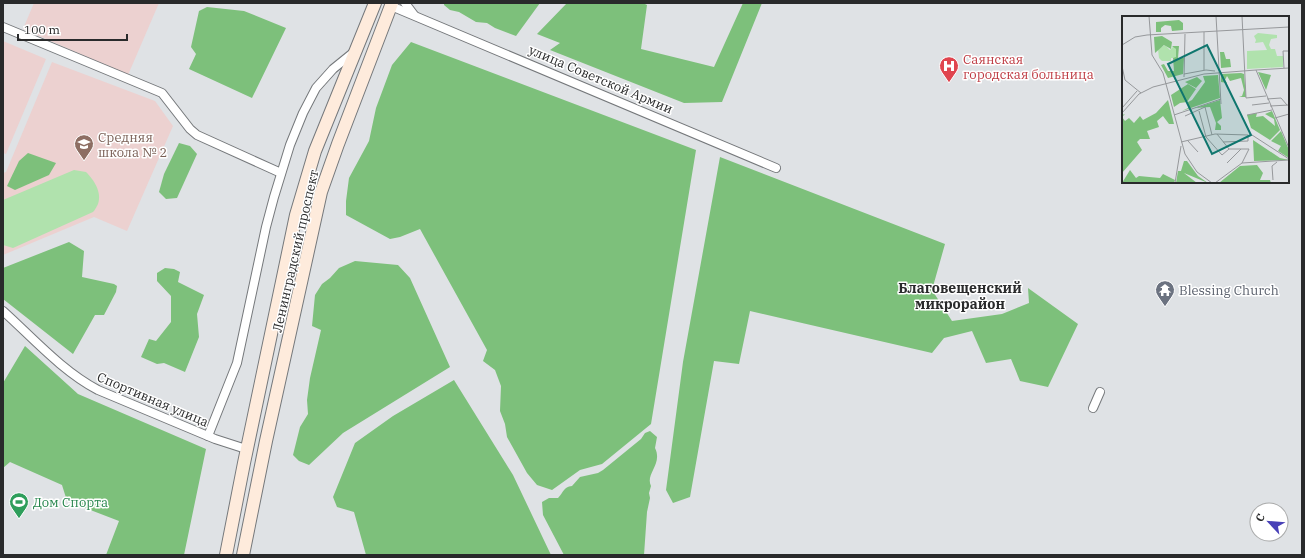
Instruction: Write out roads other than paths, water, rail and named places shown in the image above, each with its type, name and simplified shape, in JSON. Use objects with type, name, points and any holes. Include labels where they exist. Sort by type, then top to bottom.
[{"type":"main road","name":"Ленинградский проспект","points":[[226,555],[246,449],[296,215],[315,151],[375,3]]},
{"type":"main road","name":"Ленинградский проспект","points":[[243,555],[261,466],[322,192],[389,4]]},
{"type":"main road","points":[[244,463],[261,466]]},
{"type":"street","points":[[405,3],[414,16]]},
{"type":"street","name":"улица Советской Армии","points":[[389,4],[414,16],[776,168]]},
{"type":"street","points":[[3,27],[162,93],[197,135],[281,173]]},
{"type":"street","points":[[208,436],[237,363],[266,228],[290,145],[303,113],[316,88],[333,69],[355,52]]},
{"type":"street","name":"Спортивная улица","points":[[3,311],[85,383],[98,390],[208,436],[246,449]]},
{"type":"street","points":[[1093,408],[1100,392]]},
{"type":"place","name":"Саянская городская больница","points":[[949,83]]},
{"type":"place","name":"Средняя школа № 2","points":[[84,161]]},
{"type":"place","name":"Blessing Church","points":[[1165,307]]},
{"type":"place","name":"Дом Спорта","points":[[19,519]]},
{"type":"district","name":"Благовещенский микрорайон","points":[[960,296]]}]
